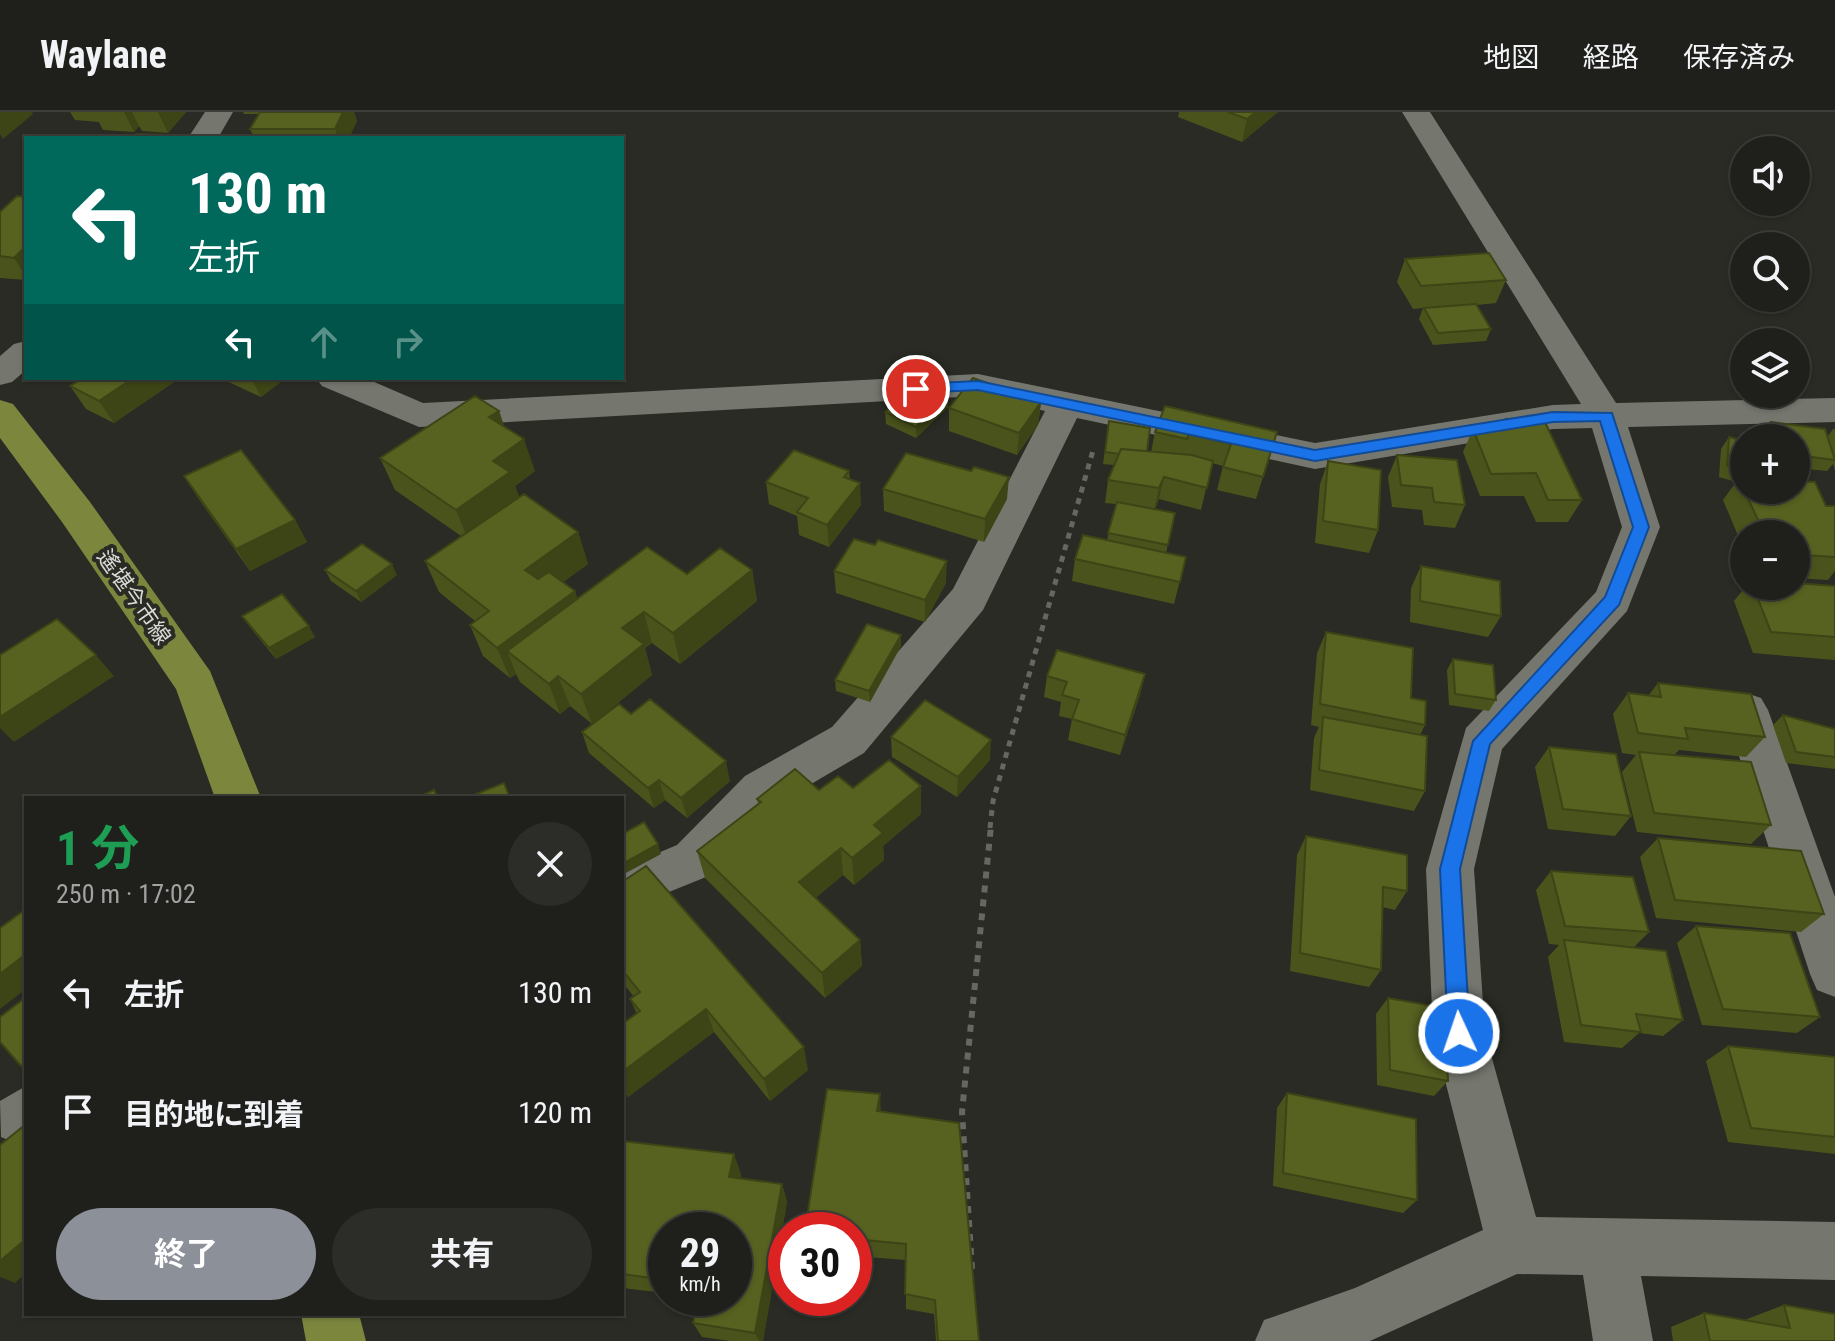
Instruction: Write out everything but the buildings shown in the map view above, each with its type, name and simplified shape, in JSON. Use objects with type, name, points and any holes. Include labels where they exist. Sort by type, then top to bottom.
[{"type":"main road","name":"遙堪今市線","points":[[0,412],[76,512],[195,683],[237,796]]},
{"type":"main road","points":[[330,1316],[336,1341]]},
{"type":"street","points":[[204,136],[219,112]]},
{"type":"street","points":[[1416,112],[1606,416],[1641,527],[1613,600],[1482,741],[1450,869],[1459,1033],[1515,1245]]},
{"type":"street","points":[[0,374],[24,354]]},
{"type":"street","points":[[339,380],[419,415],[978,385],[1315,456],[1553,417],[1835,410]]},
{"type":"street","points":[[624,889],[694,860],[761,790],[848,740],[969,599],[1085,408]]},
{"type":"street","points":[[1746,710],[1820,876],[1835,974]]},
{"type":"street","points":[[1285,1341],[1362,1315],[1515,1245],[1835,1251]]},
{"type":"street","points":[[1607,1247],[1623,1341]]},
{"type":"path","points":[[973,1280],[962,1112],[993,801],[1085,408]]},
{"type":"route","points":[[916,389],[978,385],[1315,456],[1553,417],[1606,416],[1641,527],[1613,600],[1482,741],[1450,869],[1459,1033]]}]
